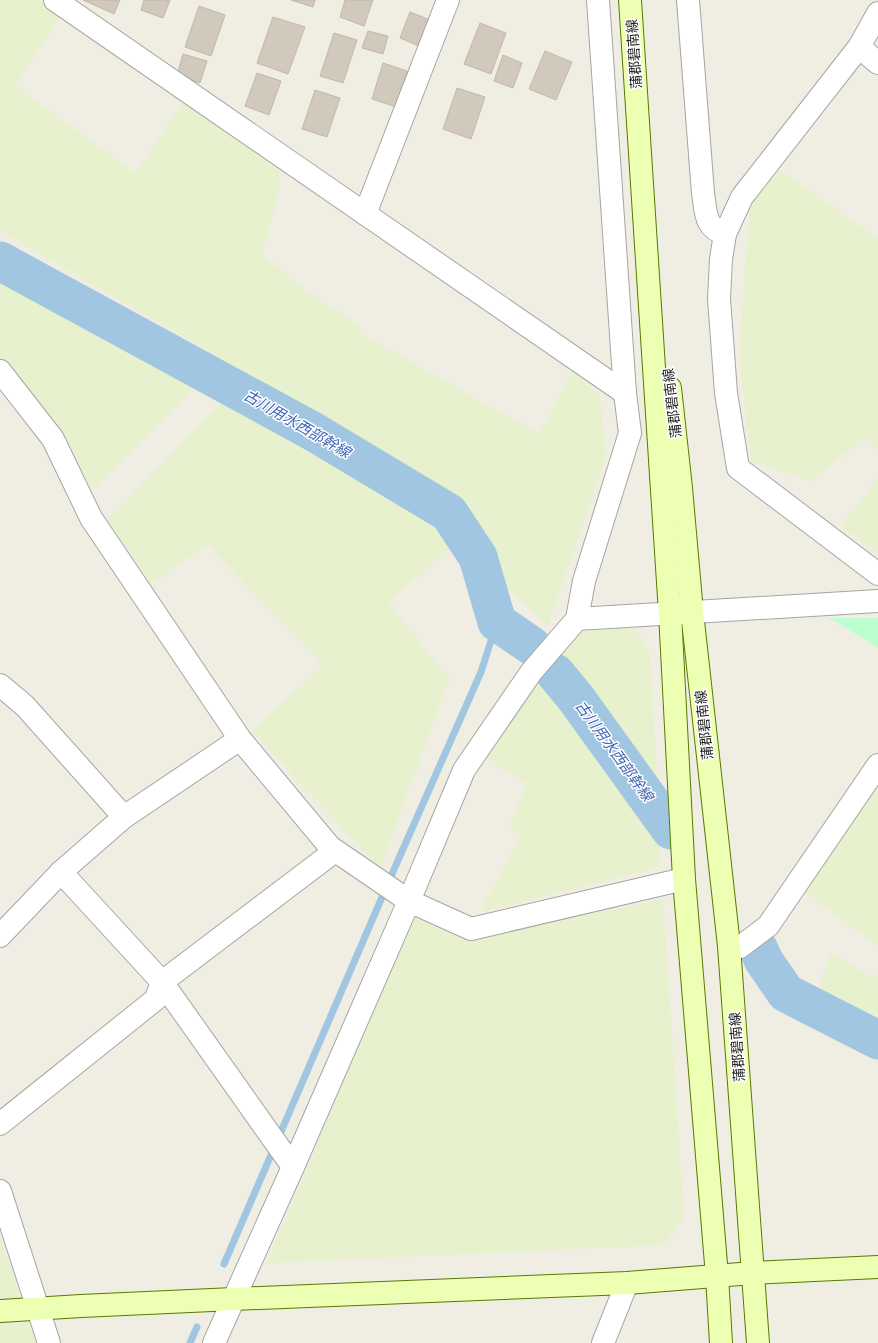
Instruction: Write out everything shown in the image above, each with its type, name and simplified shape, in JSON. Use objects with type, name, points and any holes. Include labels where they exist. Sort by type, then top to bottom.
[{"type":"main road","name":"蒲郡碧南線","points":[[630,0],[670,613],[684,879],[717,1276],[721,1343]]},
{"type":"main road","name":"蒲郡碧南線","points":[[638,108],[681,488],[692,612],[729,946],[758,1343]]},
{"type":"main road","points":[[0,1311],[234,1299],[627,1283],[753,1273],[878,1267]]},
{"type":"street","points":[[55,0],[625,393]]},
{"type":"street","points":[[366,214],[448,0]]},
{"type":"street","points":[[214,1343],[404,897],[464,770],[532,671],[578,619],[584,581],[630,433],[625,393],[598,0]]},
{"type":"street","points":[[688,0],[703,193],[708,222],[717,231],[725,234]]},
{"type":"street","points":[[878,13],[859,47],[742,197],[725,234],[720,259],[719,299],[726,393],[738,468],[878,574]]},
{"type":"street","points":[[859,47],[878,63]]},
{"type":"street","points":[[0,371],[53,439],[91,518],[240,739],[330,847],[335,851],[404,897],[471,929],[684,879]]},
{"type":"street","points":[[578,619],[878,601]]},
{"type":"street","points":[[0,685],[25,706],[124,817]]},
{"type":"street","points":[[0,936],[61,872],[124,817],[240,739]]},
{"type":"street","points":[[729,946],[740,947],[768,926],[878,765]]},
{"type":"street","points":[[0,1124],[156,999],[162,982],[335,851]]},
{"type":"street","points":[[61,872],[162,982],[290,1162]]},
{"type":"street","points":[[0,1191],[49,1343]]},
{"type":"street","points":[[603,1343],[627,1283]]},
{"type":"green space","points":[[0,0],[40,0],[61,15],[15,86],[136,174],[183,102],[279,169],[279,191],[262,255],[309,293],[360,326],[361,334],[539,434],[573,373],[600,397],[606,457],[548,626],[504,586],[485,537],[430,479],[0,231]]},
{"type":"green space","points":[[779,170],[878,239],[878,450],[866,436],[811,481],[751,461],[739,354],[750,205]]},
{"type":"green space","points":[[0,273],[194,388],[93,489],[0,360]]},
{"type":"green space","points":[[225,399],[432,514],[455,544],[388,602],[449,679],[380,869],[252,731],[323,665],[207,544],[152,583],[107,520]]},
{"type":"green space","points":[[878,478],[878,552],[841,526]]},
{"type":"green space","points":[[830,618],[878,618],[878,648]]},
{"type":"green space","points":[[633,627],[650,655],[658,795],[554,656],[580,632]]},
{"type":"green space","points":[[545,669],[659,823],[659,867],[480,912],[521,836],[509,825],[527,784],[485,757]]},
{"type":"green space","points":[[878,782],[878,945],[803,891]]},
{"type":"green space","points":[[663,899],[684,1217],[663,1245],[267,1263],[413,917],[466,940]]},
{"type":"green space","points":[[830,953],[874,978],[878,972],[878,1017],[820,989]]},
{"type":"green space","points":[[0,1238],[36,1343],[0,1343]]},
{"type":"building","points":[[83,0],[120,0],[114,14]]},
{"type":"building","points":[[144,0],[170,0],[163,18],[141,10]]},
{"type":"building","points":[[291,0],[315,0],[313,7]]},
{"type":"building","points":[[345,0],[373,0],[364,26],[340,17]]},
{"type":"building","points":[[199,6],[225,15],[211,56],[185,47]]},
{"type":"building","points":[[410,12],[430,20],[419,46],[400,38]]},
{"type":"building","points":[[273,17],[305,27],[288,74],[257,63]]},
{"type":"building","points":[[480,23],[506,33],[491,74],[464,64]]},
{"type":"building","points":[[368,31],[388,36],[383,54],[362,48]]},
{"type":"building","points":[[334,33],[357,40],[343,83],[320,76]]},
{"type":"building","points":[[545,51],[572,62],[556,100],[529,89]]},
{"type":"building","points":[[183,54],[207,61],[200,83],[177,75]]},
{"type":"building","points":[[503,55],[522,63],[513,88],[494,81]]},
{"type":"building","points":[[383,63],[407,71],[396,107],[372,99]]},
{"type":"building","points":[[257,73],[281,81],[269,115],[245,106]]},
{"type":"building","points":[[457,88],[485,97],[471,139],[443,129]]},
{"type":"building","points":[[315,90],[340,98],[327,137],[302,129]]},
{"type":"waterway","name":"古川用水西部幹線","points":[[0,261],[314,432],[449,513],[478,557],[497,622],[532,646]]},
{"type":"waterway","points":[[224,1264],[481,672],[497,622]]},
{"type":"waterway","name":"古川用水西部幹線","points":[[555,673],[575,697],[671,830]]},
{"type":"waterway","name":"古川用水西部幹線","points":[[758,948],[764,961],[786,993],[878,1040]]},
{"type":"waterway","points":[[190,1343],[197,1327]]}]
